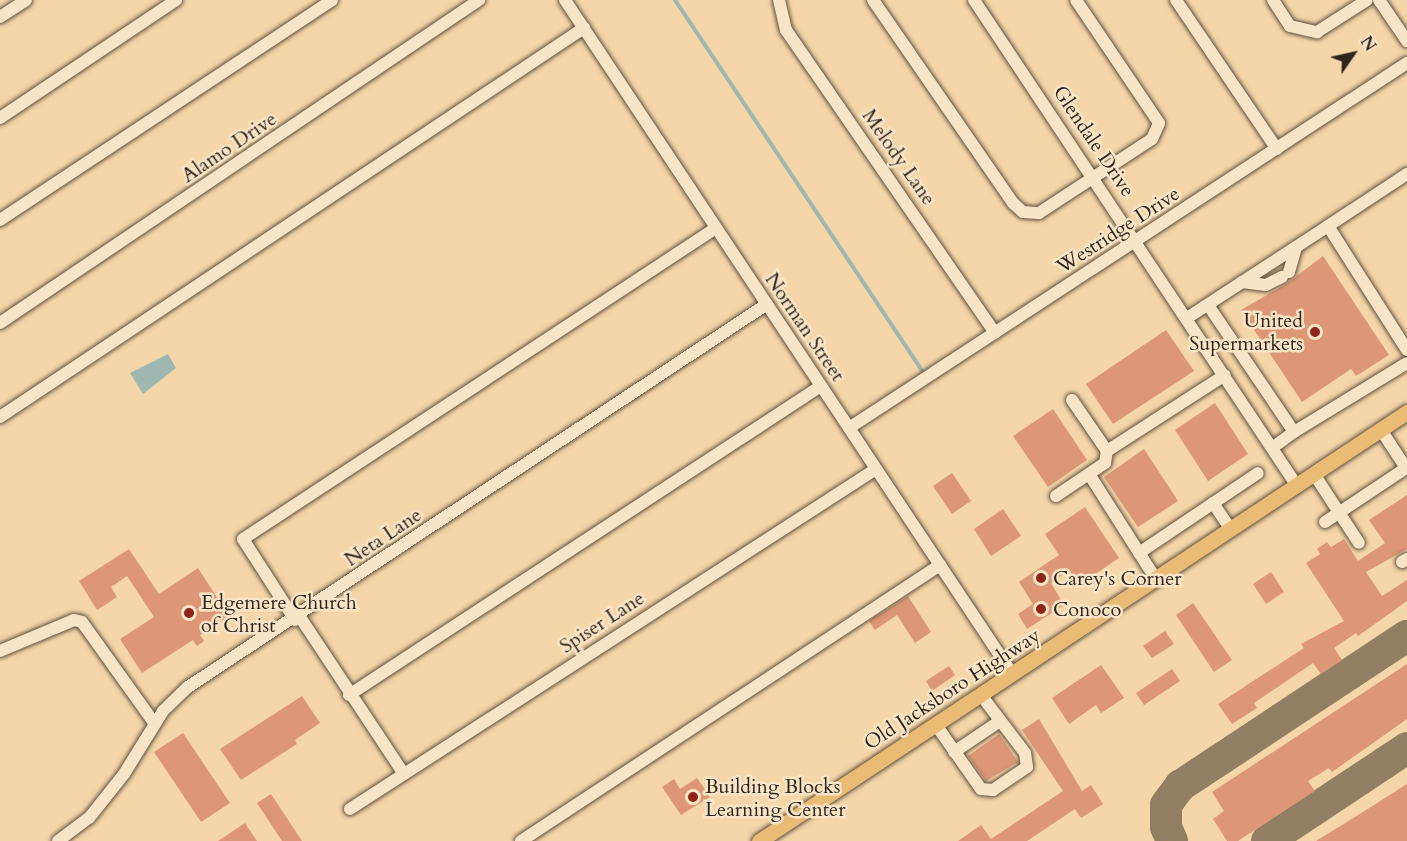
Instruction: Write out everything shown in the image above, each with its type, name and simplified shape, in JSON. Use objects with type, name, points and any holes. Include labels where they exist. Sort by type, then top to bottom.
[{"type":"main road","name":"Old Jacksboro Highway","points":[[759,841],[1407,412]]},
{"type":"street","points":[[0,17],[26,0]]},
{"type":"street","points":[[0,118],[176,0]]},
{"type":"street","points":[[0,220],[332,0]]},
{"type":"street","name":"Alamo Drive","points":[[0,323],[479,0]]},
{"type":"street","name":"Norman Street","points":[[565,0],[1012,675]]},
{"type":"street","name":"Melody Lane","points":[[779,0],[786,30],[995,333]]},
{"type":"street","points":[[873,0],[1013,204],[1023,212],[1039,213],[1152,139],[1159,123],[1076,0]]},
{"type":"street","name":"Glendale Drive","points":[[975,0],[1096,177],[1298,486]]},
{"type":"street","points":[[1176,0],[1277,148]]},
{"type":"street","points":[[1273,0],[1290,26],[1317,32],[1367,0]]},
{"type":"street","points":[[1379,0],[1407,41]]},
{"type":"street","points":[[0,417],[584,28]]},
{"type":"street","name":"Westridge Drive","points":[[849,428],[1407,63]]},
{"type":"street","points":[[1188,318],[1407,174]]},
{"type":"street","points":[[1328,226],[1407,350]]},
{"type":"street","points":[[404,774],[243,539],[716,228]]},
{"type":"street","points":[[1242,282],[1266,285],[1285,274],[1296,247]]},
{"type":"street","name":"Neta Lane","points":[[58,841],[89,818],[113,789],[170,702],[188,687],[297,618],[767,304]]},
{"type":"street","points":[[1208,305],[1294,432]]},
{"type":"street","points":[[1272,448],[1294,432],[1407,363]]},
{"type":"street","points":[[1107,452],[1225,375]]},
{"type":"street","points":[[349,695],[821,386]]},
{"type":"street","points":[[1056,496],[1105,463],[1107,452],[1072,400]]},
{"type":"street","points":[[1325,522],[1406,468],[1381,430]]},
{"type":"street","name":"Spiser Lane","points":[[350,808],[876,469]]},
{"type":"street","points":[[1139,553],[1258,473]]},
{"type":"street","points":[[1089,474],[1156,579]]},
{"type":"street","points":[[1314,474],[1359,543]]},
{"type":"street","points":[[1213,503],[1231,530]]},
{"type":"street","points":[[521,841],[940,565]]},
{"type":"street","points":[[0,651],[74,621],[82,622],[155,724]]},
{"type":"street","points":[[936,725],[981,789],[993,790],[1026,767],[1024,753],[981,695]]},
{"type":"street","points":[[954,752],[1000,721]]},
{"type":"water","points":[[168,354],[176,368],[143,394],[130,373]]},
{"type":"building","name":"United Supermarkets","points":[[1323,256],[1389,355],[1356,376],[1351,369],[1302,402],[1241,310],[1286,284]]},
{"type":"building","points":[[1166,330],[1194,371],[1113,424],[1086,384]]},
{"type":"building","points":[[1215,403],[1248,454],[1208,481],[1175,430]]},
{"type":"building","points":[[1053,409],[1087,460],[1048,487],[1013,436]]},
{"type":"building","points":[[1144,449],[1178,501],[1138,527],[1104,477]]},
{"type":"building","points":[[952,473],[971,501],[952,514],[933,486]]},
{"type":"building","points":[[1407,495],[1407,549],[1366,572],[1382,596],[1407,580],[1407,601],[1358,636],[1356,633],[1334,648],[1342,660],[1321,674],[1313,663],[1254,703],[1257,708],[1232,724],[1218,704],[1304,648],[1301,644],[1344,621],[1306,563],[1320,554],[1317,549],[1327,542],[1331,547],[1344,539],[1358,561],[1385,543],[1369,520]]},
{"type":"building","points":[[1085,507],[1119,558],[1079,585],[1069,570],[1051,583],[1064,605],[1027,629],[1018,614],[1033,604],[1019,582],[1059,555],[1045,534]]},
{"type":"building","points":[[1003,509],[1021,536],[991,556],[974,529]]},
{"type":"building","name":"Edgemere Church of Christ","points":[[129,549],[159,594],[198,568],[229,616],[200,635],[204,641],[197,646],[193,640],[142,673],[120,639],[154,617],[127,576],[111,587],[117,597],[97,610],[79,581]]},
{"type":"building","points":[[1271,572],[1284,592],[1266,604],[1253,584]]},
{"type":"building","points":[[908,596],[931,632],[915,643],[897,615],[875,630],[869,621]]},
{"type":"building","points":[[1193,603],[1232,660],[1214,672],[1176,615]]},
{"type":"building","points":[[1165,631],[1174,644],[1152,658],[1143,646]]},
{"type":"building","points":[[1407,664],[1407,719],[1332,772],[1329,768],[1308,781],[1315,791],[1238,841],[1227,841],[1213,819],[1224,811],[1212,792]]},
{"type":"building","points":[[1101,665],[1124,698],[1101,713],[1096,705],[1069,724],[1052,698]]},
{"type":"building","points":[[949,666],[955,675],[932,691],[926,681]]},
{"type":"building","points":[[1172,669],[1180,681],[1144,705],[1136,693]]},
{"type":"building","points":[[302,696],[320,723],[295,740],[297,744],[241,780],[220,749]]},
{"type":"building","points":[[1039,719],[1082,791],[1091,785],[1103,804],[1081,818],[1075,809],[1027,841],[958,841],[981,825],[991,839],[1063,791],[1022,730]]},
{"type":"building","points":[[183,733],[230,803],[201,822],[154,752]]},
{"type":"building","points":[[999,734],[1018,762],[986,781],[968,756]]},
{"type":"building","points":[[697,778],[710,797],[681,815],[662,787],[674,779],[680,789]]},
{"type":"building","points":[[1407,784],[1407,841],[1316,841],[1355,817]]},
{"type":"building","points":[[271,794],[302,841],[282,841],[257,803]]},
{"type":"building","points":[[245,823],[257,841],[218,841]]},
{"type":"waterway","points":[[675,0],[924,374]]},
{"type":"taxiway","points":[[1172,841],[1166,827],[1166,805],[1180,786],[1407,636]]},
{"type":"taxiway","points":[[1267,841],[1407,748]]},
{"type":"place","name":"United Supermarkets","points":[[1315,332]]},
{"type":"place","name":"Carey's Corner","points":[[1041,578]]},
{"type":"place","name":"Conoco","points":[[1041,609]]},
{"type":"place","name":"Edgemere Church of Christ","points":[[189,613]]},
{"type":"place","name":"Building Blocks Learning Center","points":[[693,797]]}]
